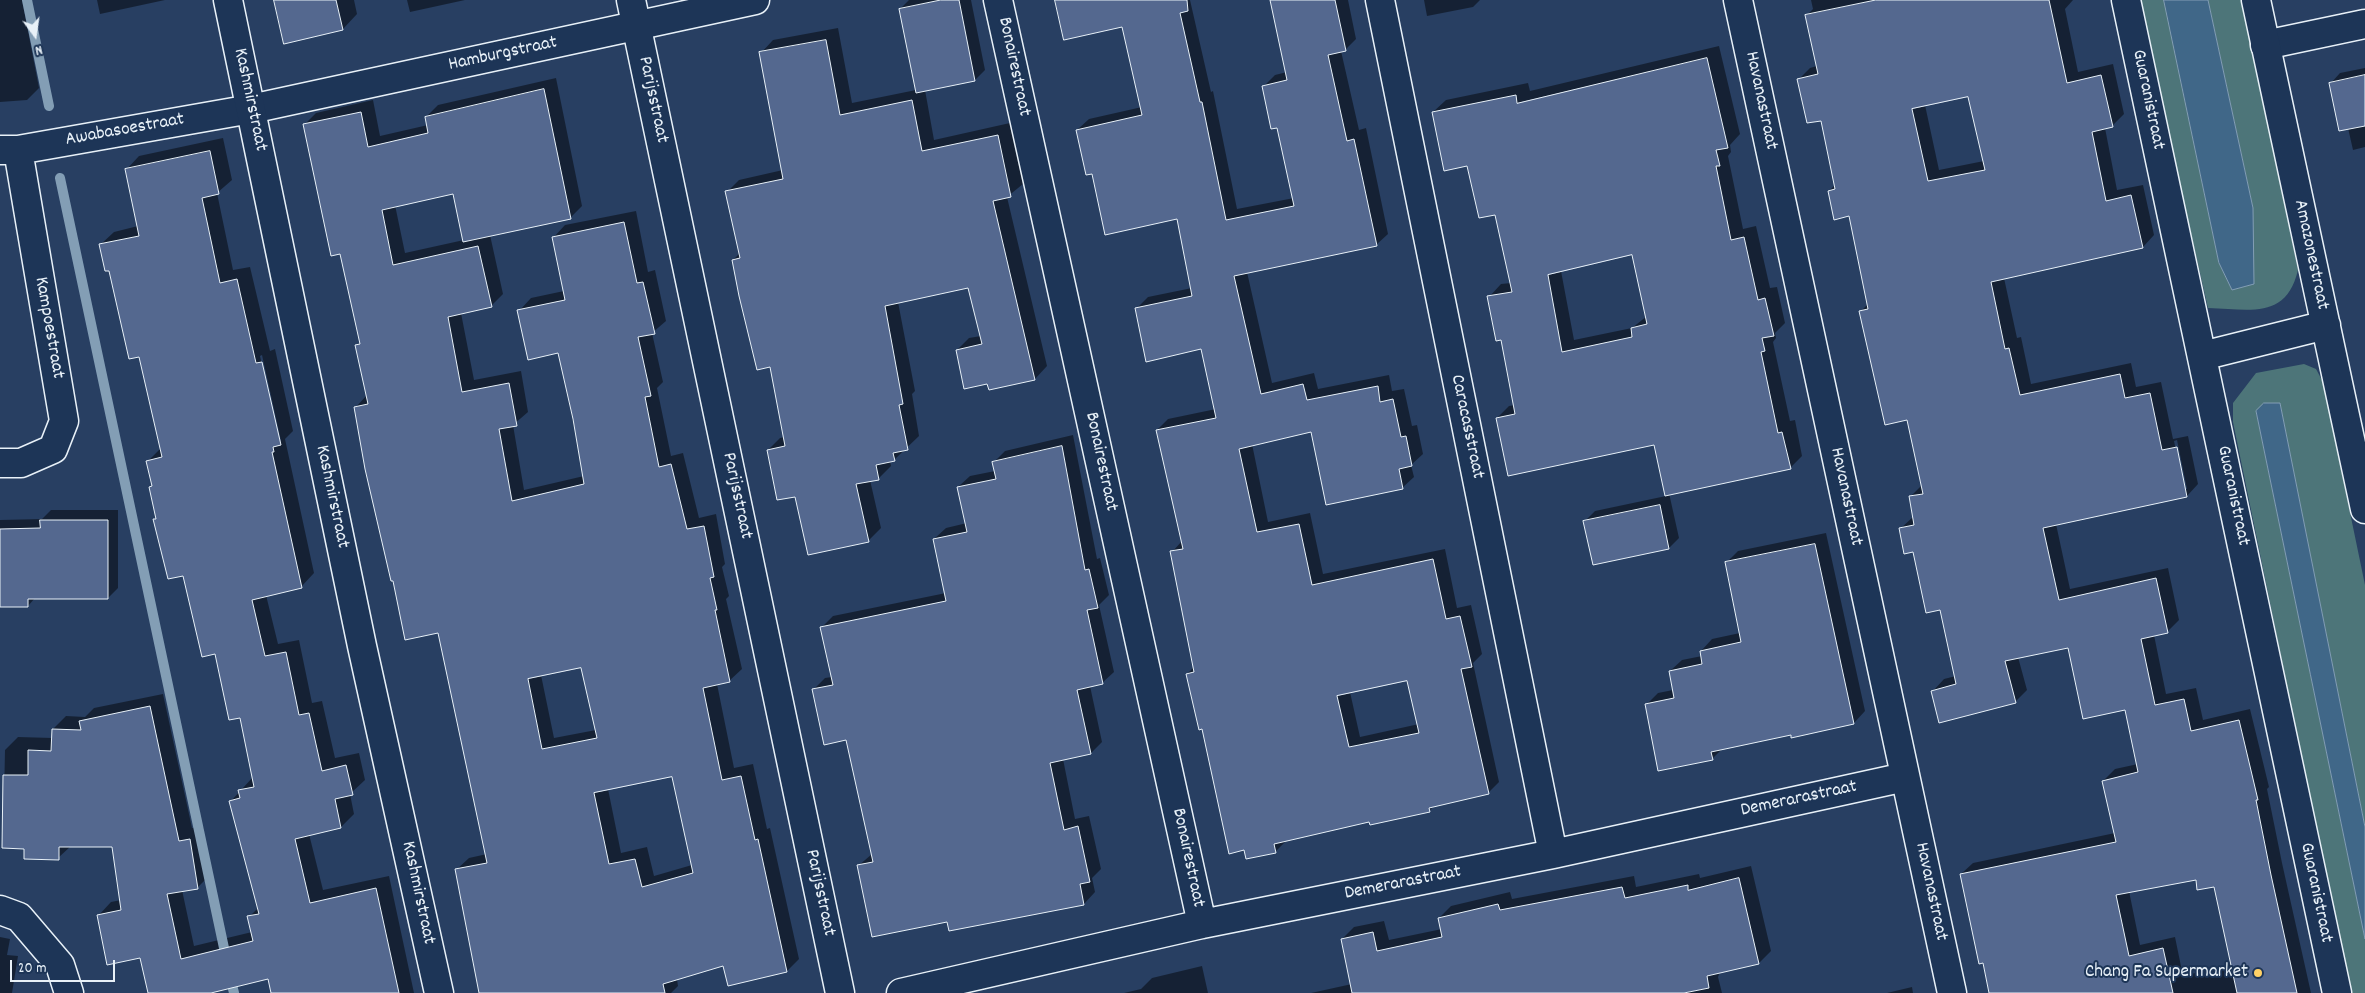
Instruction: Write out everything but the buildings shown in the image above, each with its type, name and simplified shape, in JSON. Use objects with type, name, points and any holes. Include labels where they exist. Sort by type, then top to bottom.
[{"type":"street","name":"Kashmirstraat","points":[[228,0],[362,646],[438,993]]},
{"type":"street","name":"Parijsstraat","points":[[631,0],[840,993]]},
{"type":"street","name":"Hamburgstraat","points":[[251,109],[755,0]]},
{"type":"street","name":"Bonairestraat","points":[[998,0],[1202,924]]},
{"type":"street","name":"Caracasstraat","points":[[1380,0],[1554,854]]},
{"type":"street","name":"Havanastraat","points":[[1738,0],[1952,993]]},
{"type":"street","name":"Guaranistraat","points":[[2126,0],[2337,993]]},
{"type":"street","name":"Amazonestraat","points":[[2256,0],[2365,509]]},
{"type":"street","points":[[2265,45],[2365,24]]},
{"type":"street","name":"Awabasoestraat","points":[[9,150],[251,109]]},
{"type":"street","name":"Kampoestraat","points":[[0,463],[21,463],[53,449],[64,421],[9,150]]},
{"type":"street","points":[[2202,356],[2326,326]]},
{"type":"street","name":"Demerarastraat","points":[[901,993],[1202,924],[1554,854],[1905,777]]},
{"type":"street","points":[[0,910],[19,917],[60,965],[69,993]]},
{"type":"green space","points":[[2138,0],[2164,0],[2219,263],[2232,290],[2253,208],[2208,0],[2242,0],[2298,270],[2292,286],[2285,297],[2275,304],[2252,310],[2208,308]]},
{"type":"green space","points":[[2304,364],[2316,369],[2323,382],[2365,585],[2365,827],[2280,404],[2256,411],[2365,939],[2365,993],[2350,993],[2233,422],[2233,403],[2256,373]]},
{"type":"water","points":[[2164,0],[2208,0],[2253,208],[2254,284],[2232,290],[2219,263]]},
{"type":"water","points":[[2264,403],[2280,403],[2365,827],[2365,939],[2256,411]]},
{"type":"waterway","points":[[27,0],[49,106]]},
{"type":"waterway","points":[[60,178],[227,962]]},
{"type":"waterway","points":[[230,976],[234,993]]},
{"type":"place","name":"Chang Fa Supermarket","points":[[2258,973]]}]
